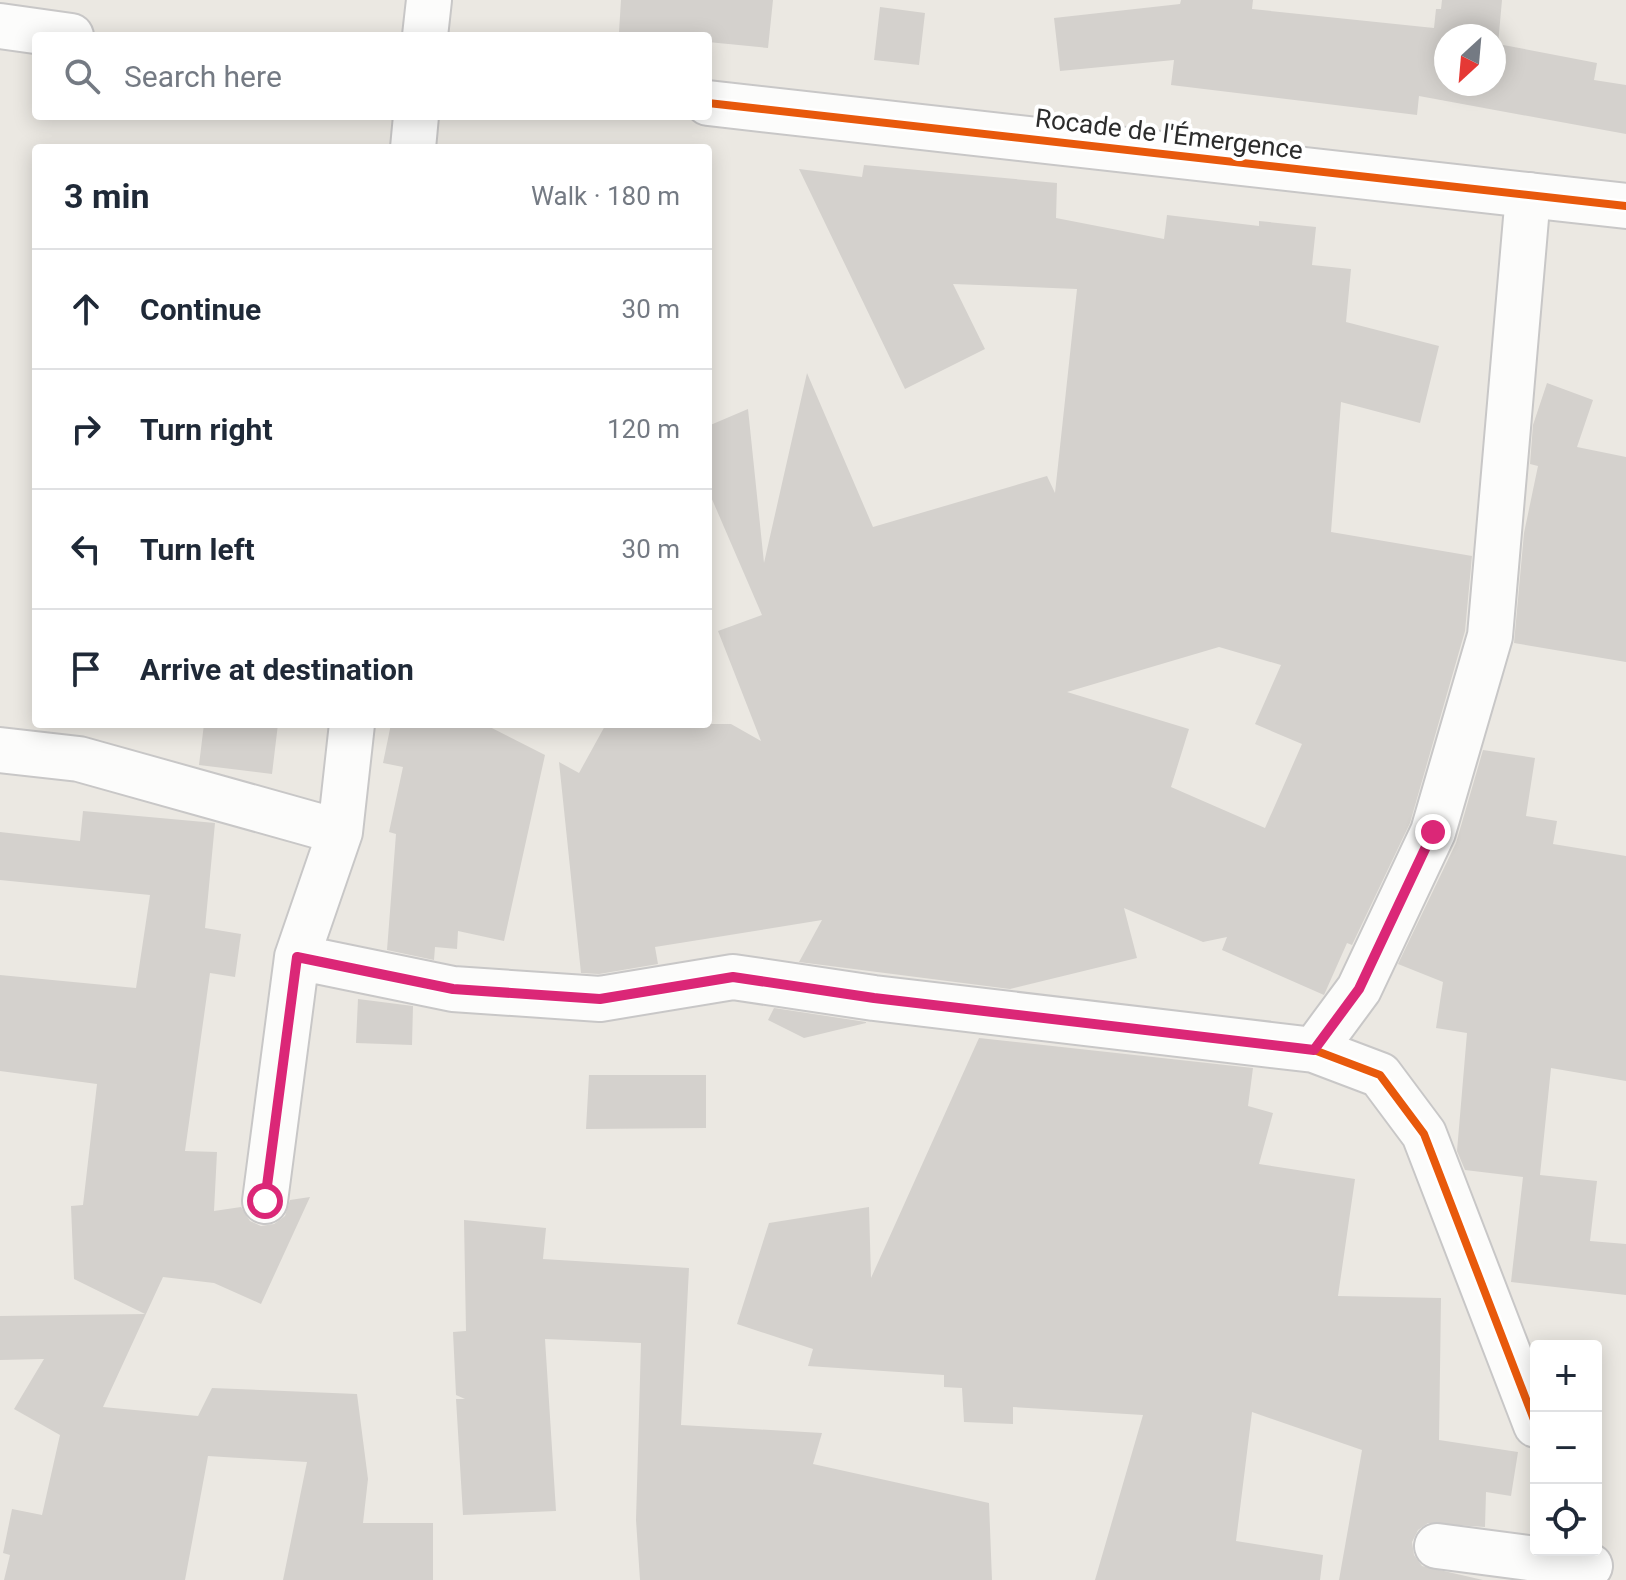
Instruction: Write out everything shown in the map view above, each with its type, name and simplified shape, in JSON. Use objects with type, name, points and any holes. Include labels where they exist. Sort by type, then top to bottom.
[{"type":"street","points":[[425,32],[429,0]]},
{"type":"street","points":[[0,26],[43,32]]},
{"type":"street","name":"Rocade de l'Émergence","points":[[712,103],[1626,206]]},
{"type":"street","points":[[413,144],[416,120]]},
{"type":"street","points":[[1314,1050],[1359,989],[1433,832],[1490,636],[1528,195]]},
{"type":"street","points":[[265,1201],[297,957],[340,832],[352,728]]},
{"type":"street","points":[[0,750],[79,759],[340,832]]},
{"type":"street","points":[[297,957],[453,989],[600,999],[733,977],[874,998],[1314,1050],[1380,1075],[1424,1134],[1531,1412]]},
{"type":"street","points":[[1437,1546],[1590,1565]]},
{"type":"building","points":[[621,0],[773,0],[768,48],[712,42],[712,32],[619,32]]},
{"type":"building","points":[[1181,0],[1253,0],[1252,9],[1434,28],[1434,96],[1506,96],[1506,46],[1597,63],[1594,80],[1626,85],[1626,134],[1419,96],[1417,115],[1171,85],[1174,60],[1060,71],[1054,18],[1180,4]]},
{"type":"building","points":[[1442,0],[1502,0],[1500,24],[1434,24],[1436,9],[1441,9]]},
{"type":"building","points":[[880,7],[925,13],[919,65],[874,60]]},
{"type":"building","points":[[864,165],[1057,183],[1056,218],[1164,239],[1167,215],[1259,226],[1259,221],[1316,227],[1312,265],[1351,269],[1346,322],[1439,346],[1420,423],[1341,402],[1331,532],[1472,556],[1465,631],[1410,823],[1352,945],[1347,943],[1324,995],[1222,950],[1227,937],[1203,942],[1124,908],[1137,958],[1010,989],[799,962],[822,920],[655,947],[658,964],[599,974],[581,973],[559,762],[579,773],[604,728],[712,728],[712,724],[731,724],[761,741],[718,631],[762,615],[712,499],[712,424],[748,409],[764,563],[807,373],[873,527],[1047,476],[1055,493],[1077,289],[953,284],[985,349],[905,389],[799,169],[862,177]],"holes":[[[1219,647],[1281,665],[1255,724],[1302,744],[1265,828],[1171,787],[1189,729],[1067,692]]]},
{"type":"building","points":[[1547,383],[1593,400],[1577,447],[1626,457],[1626,662],[1514,643],[1524,533],[1538,466],[1530,464],[1533,425]]},
{"type":"building","points":[[204,728],[278,728],[272,774],[199,765]]},
{"type":"building","points":[[390,728],[492,728],[545,755],[504,941],[458,931],[457,949],[435,947],[434,960],[387,950],[396,834],[389,832],[403,767],[383,763]]},
{"type":"building","points":[[1483,750],[1535,758],[1526,816],[1557,821],[1553,844],[1626,856],[1626,1081],[1551,1068],[1540,1175],[1597,1181],[1590,1241],[1626,1244],[1626,1295],[1511,1282],[1523,1177],[1465,1170],[1457,1151],[1467,1033],[1436,1028],[1443,982],[1398,964],[1456,843]]},
{"type":"building","points":[[83,811],[215,823],[205,928],[241,934],[235,977],[210,973],[185,1151],[217,1152],[214,1211],[241,1207],[250,1221],[261,1226],[274,1224],[285,1216],[290,1200],[310,1197],[261,1304],[214,1283],[163,1277],[103,1407],[198,1416],[212,1388],[357,1394],[368,1479],[363,1523],[433,1523],[433,1580],[283,1580],[307,1462],[208,1456],[185,1580],[4,1580],[10,1555],[3,1553],[12,1509],[42,1515],[60,1435],[14,1409],[44,1359],[0,1360],[0,1316],[145,1314],[74,1279],[71,1206],[83,1205],[97,1084],[0,1071],[0,975],[136,988],[150,895],[0,880],[0,832],[80,841]]},
{"type":"building","points":[[358,999],[413,1006],[412,1045],[356,1043]]},
{"type":"building","points":[[774,1008],[866,1023],[804,1038],[768,1020]]},
{"type":"building","points":[[979,1038],[1253,1068],[1248,1106],[1273,1113],[1259,1164],[1355,1179],[1338,1296],[1441,1298],[1439,1440],[1518,1452],[1511,1496],[1486,1492],[1485,1527],[1428,1523],[1418,1530],[1412,1542],[1414,1555],[1422,1566],[1483,1580],[1339,1580],[1362,1450],[1252,1412],[1236,1541],[1323,1555],[1320,1580],[1095,1580],[1143,1415],[1013,1407],[1013,1424],[964,1422],[962,1388],[944,1387],[944,1375],[808,1366],[813,1349],[737,1324],[769,1223],[869,1207],[871,1278]]},
{"type":"building","points":[[589,1075],[706,1075],[706,1128],[586,1129]]},
{"type":"building","points":[[464,1220],[546,1228],[543,1259],[689,1268],[681,1425],[822,1433],[813,1464],[989,1503],[992,1580],[640,1580],[636,1520],[641,1343],[545,1339],[556,1511],[463,1515],[456,1399],[465,1399],[456,1395],[453,1332],[466,1331]]},
{"type":"cycle path","points":[[712,103],[1626,206]]},
{"type":"cycle path","points":[[297,957],[453,989],[600,999],[733,977],[874,998],[1314,1050],[1380,1075],[1424,1134],[1531,1412]]},
{"type":"route","points":[[265,1201],[297,957],[453,989],[600,999],[733,977],[874,998],[1005,1011],[1314,1050],[1359,989],[1433,832]]}]
